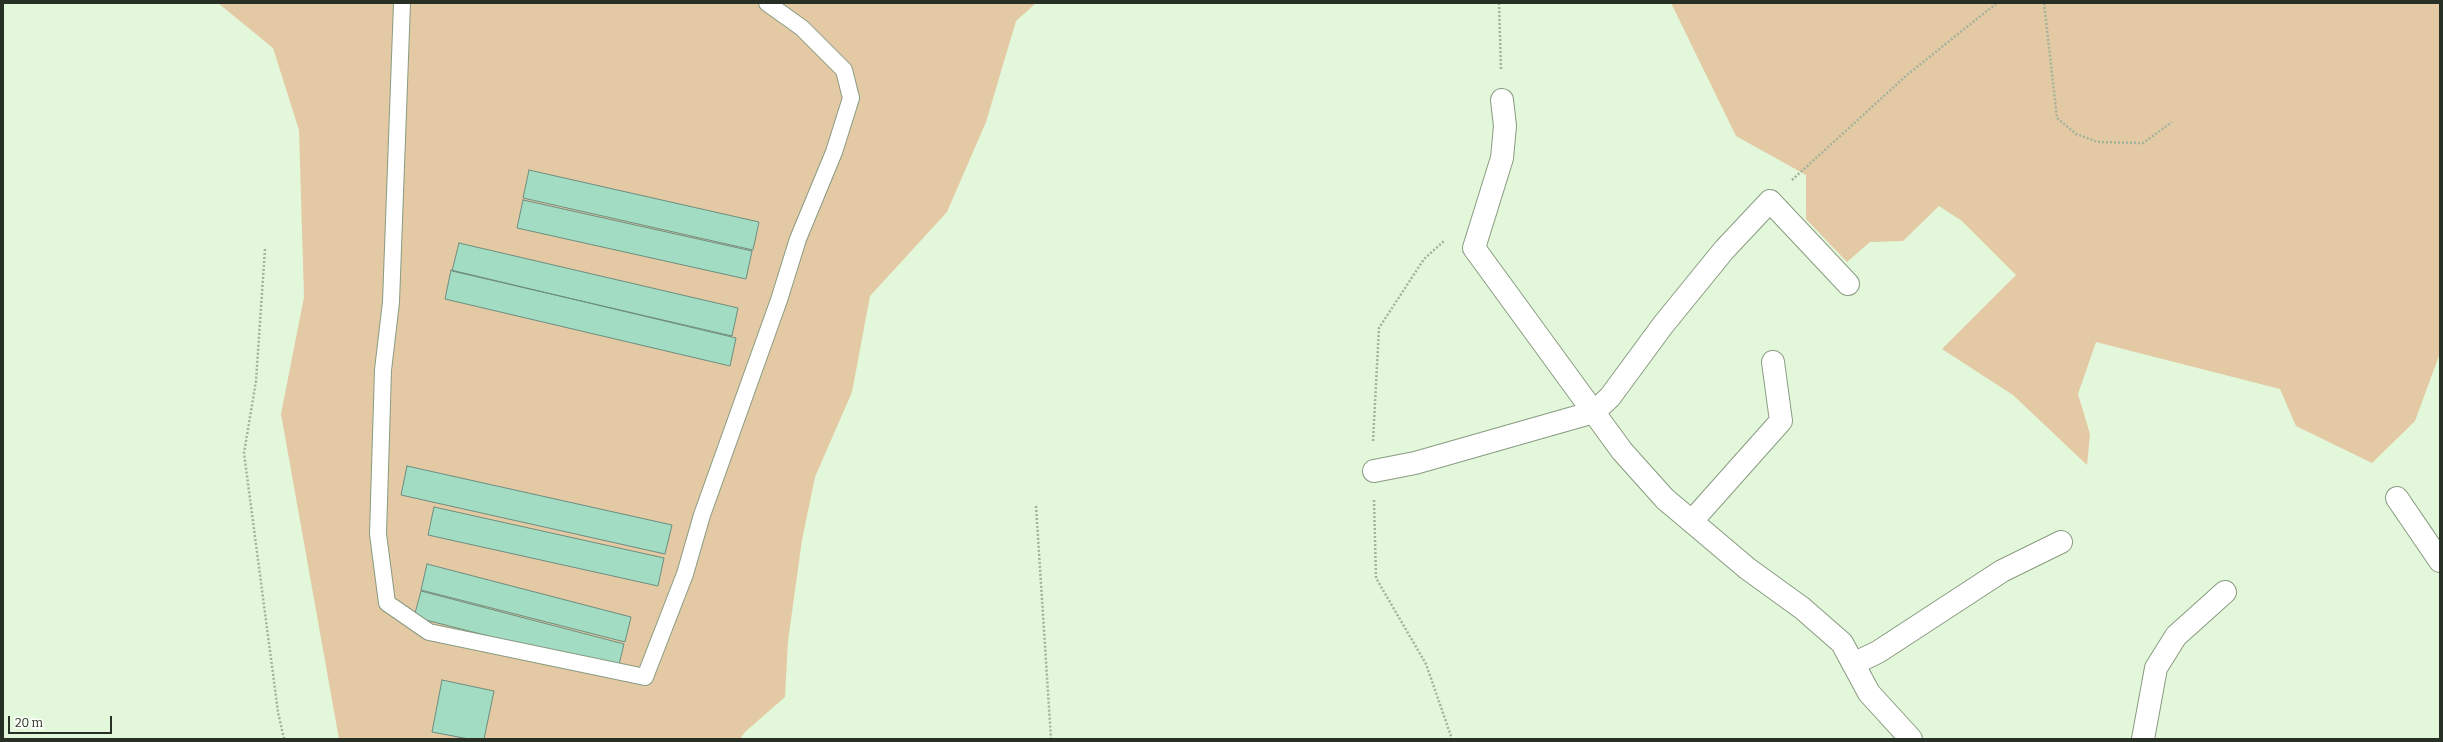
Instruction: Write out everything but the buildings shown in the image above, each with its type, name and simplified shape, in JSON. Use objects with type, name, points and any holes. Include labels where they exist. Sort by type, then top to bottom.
[{"type":"street","points":[[1502,100],[1505,126],[1502,158],[1474,248],[1594,412],[1632,461],[1665,499],[1748,569],[1802,608],[1842,644],[1868,693],[1910,739]]},
{"type":"street","points":[[1374,471],[1415,463],[1594,412],[1610,397],[1663,325],[1724,250],[1770,201],[1848,284]]},
{"type":"street","points":[[1692,521],[1781,421],[1773,362]]},
{"type":"street","points":[[2397,498],[2440,561]]},
{"type":"street","points":[[1853,664],[1878,652],[2002,571],[2061,542]]},
{"type":"street","points":[[2143,739],[2156,668],[2176,636],[2225,592]]},
{"type":"lane","points":[[402,3],[391,302],[383,370],[378,534],[387,603],[428,632],[645,677],[685,574],[702,515],[779,300],[798,239],[834,152],[851,98],[844,70],[802,28],[767,3]]},
{"type":"path","points":[[1498,3],[1502,100]]},
{"type":"path","points":[[1770,201],[1908,74],[1998,3]]},
{"type":"path","points":[[2044,3],[2057,118],[2076,134],[2098,142],[2143,143],[2172,122]]},
{"type":"path","points":[[265,249],[256,381],[244,453],[275,688],[284,739]]},
{"type":"path","points":[[1036,506],[1051,739]]},
{"type":"shaded area","points":[[218,3],[1036,3],[1016,21],[986,122],[947,212],[870,296],[852,392],[815,477],[802,540],[788,641],[785,697],[745,732],[740,739],[339,739],[281,414],[304,297],[299,130],[273,48]]},
{"type":"shaded area","points":[[1671,3],[2440,3],[2440,353],[2415,421],[2372,463],[2296,426],[2280,389],[2096,342],[2078,394],[2090,434],[2087,465],[2013,395],[1942,349],[2016,275],[1962,221],[1939,206],[1903,241],[1870,242],[1847,262],[1806,219],[1806,175],[1736,136]]}]
